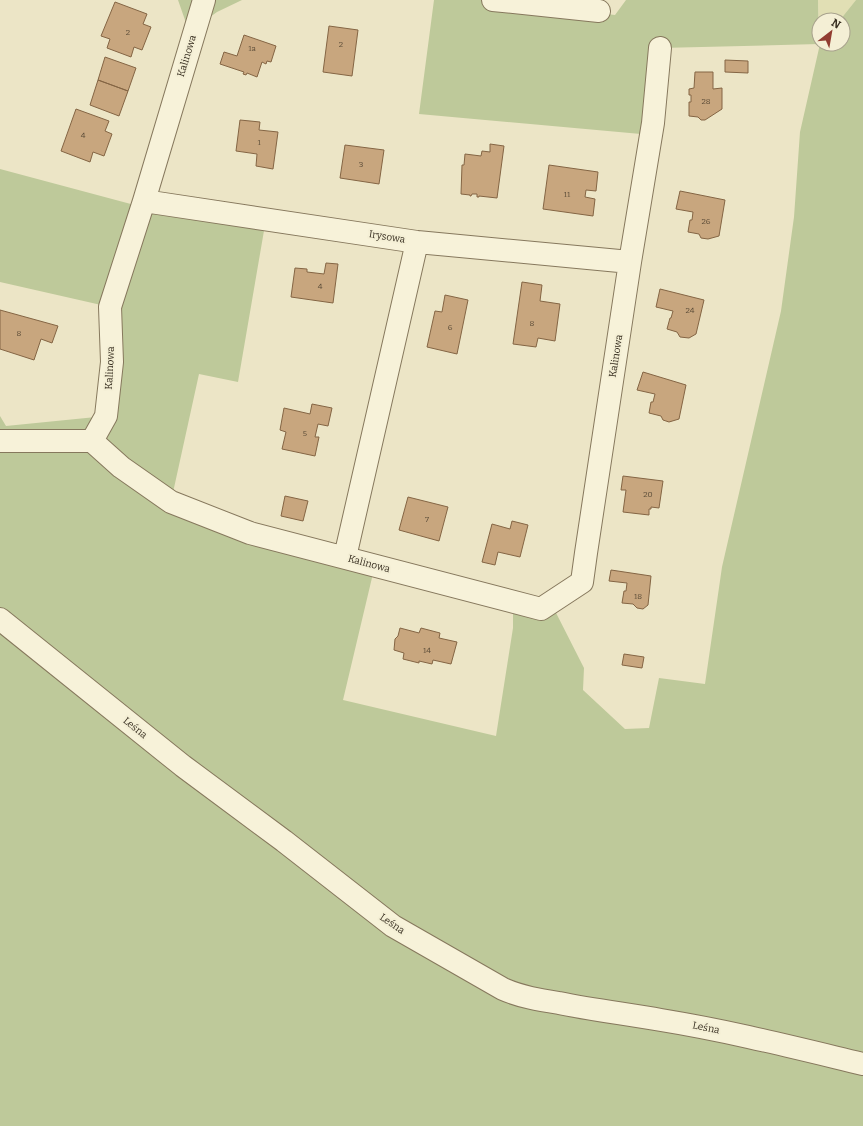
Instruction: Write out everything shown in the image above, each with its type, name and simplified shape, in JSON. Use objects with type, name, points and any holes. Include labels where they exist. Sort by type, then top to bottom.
[{"type":"street","name":"Kalinowa","points":[[204,0],[144,201],[110,307],[112,362],[106,416],[92,441],[121,467],[171,502],[250,533],[541,609],[582,582],[630,262],[654,123],[660,48]]},
{"type":"street","points":[[493,0],[599,11]]},
{"type":"street","name":"Irysowa","points":[[144,201],[417,242],[630,262]]},
{"type":"street","points":[[345,557],[417,242]]},
{"type":"street","points":[[0,441],[92,441]]},
{"type":"street","name":"Leśna","points":[[0,619],[183,766],[284,841],[393,926],[503,989],[517,995],[583,1008],[662,1020],[741,1035],[863,1064]]},
{"type":"shaded area","points":[[818,0],[856,0],[846,12],[819,12]]},
{"type":"green space","points":[[178,0],[242,0],[217,12],[196,27],[192,40]]},
{"type":"green space","points":[[434,0],[490,0],[615,15],[626,0],[818,0],[818,12],[811,12],[811,44],[660,48],[652,135],[419,114]]},
{"type":"green space","points":[[856,0],[863,0],[863,1126],[0,1126],[0,416],[6,426],[106,416],[110,307],[0,282],[0,169],[142,207],[266,219],[238,382],[199,374],[172,497],[375,565],[343,700],[496,736],[513,628],[513,602],[551,603],[584,668],[583,690],[625,729],[649,728],[659,678],[705,684],[722,567],[781,311],[794,217],[800,132],[818,52],[851,52],[851,12],[846,12]]},
{"type":"building","points":[[115,2],[147,14],[143,24],[151,27],[142,50],[134,47],[131,57],[107,48],[110,39],[101,36]]},
{"type":"building","points":[[329,26],[358,30],[352,76],[323,72]]},
{"type":"building","points":[[244,35],[276,46],[271,62],[267,61],[266,64],[262,62],[257,77],[247,73],[246,75],[243,74],[244,72],[220,64],[224,52],[237,56]]},
{"type":"building","points":[[105,57],[136,68],[128,91],[98,80]]},
{"type":"building","points":[[725,60],[748,61],[748,73],[725,72]]},
{"type":"building","points":[[695,72],[713,72],[713,89],[722,88],[722,109],[705,120],[701,120],[698,117],[689,116],[689,102],[691,102],[691,95],[689,95],[689,89],[694,88]]},
{"type":"building","points":[[98,80],[128,91],[119,116],[90,105]]},
{"type":"building","points":[[76,109],[109,121],[105,131],[112,134],[104,156],[93,152],[90,162],[61,151]]},
{"type":"building","points":[[240,120],[260,122],[259,130],[278,132],[273,169],[256,166],[257,154],[236,151]]},
{"type":"building","points":[[490,144],[504,146],[497,198],[477,197],[477,194],[472,194],[470,196],[461,194],[462,165],[464,165],[465,154],[481,156],[482,151],[490,152]]},
{"type":"building","points":[[345,145],[384,150],[379,184],[340,178]]},
{"type":"building","points":[[549,165],[598,172],[596,191],[586,190],[585,197],[595,199],[593,216],[543,209]]},
{"type":"building","points":[[680,191],[725,200],[719,236],[708,239],[701,238],[699,234],[688,232],[693,212],[676,209]]},
{"type":"building","points":[[326,263],[338,264],[333,303],[291,297],[295,268],[307,269],[307,272],[324,274]]},
{"type":"building","points":[[522,282],[542,285],[540,301],[560,304],[555,341],[538,338],[536,347],[513,344]]},
{"type":"building","points":[[660,289],[704,300],[696,334],[689,338],[680,337],[677,332],[667,329],[673,311],[656,307]]},
{"type":"building","points":[[445,295],[468,300],[457,354],[427,347],[435,311],[442,312]]},
{"type":"building","points":[[0,310],[58,326],[52,343],[41,339],[34,360],[0,349]]},
{"type":"building","points":[[643,372],[686,385],[679,419],[669,422],[663,420],[661,416],[649,413],[651,402],[653,402],[655,394],[637,390]]},
{"type":"building","points":[[312,404],[332,408],[328,426],[318,424],[315,437],[319,437],[315,456],[282,449],[286,432],[280,430],[284,408],[310,414]]},
{"type":"building","points":[[623,476],[663,481],[659,508],[651,507],[651,509],[649,509],[649,515],[623,512],[626,490],[621,490]]},
{"type":"building","points":[[285,496],[308,501],[303,521],[281,516]]},
{"type":"building","points":[[408,497],[448,507],[439,541],[399,530]]},
{"type":"building","points":[[512,521],[528,525],[520,557],[498,552],[495,565],[482,562],[492,524],[510,529]]},
{"type":"building","points":[[611,570],[651,576],[648,605],[643,609],[637,608],[633,604],[622,603],[627,583],[609,581]]},
{"type":"building","points":[[400,628],[419,633],[421,628],[440,633],[439,638],[457,642],[451,664],[433,660],[432,664],[419,661],[419,663],[403,659],[404,653],[394,650],[395,639],[398,636]]},
{"type":"building","points":[[624,654],[644,657],[642,668],[622,665]]}]
